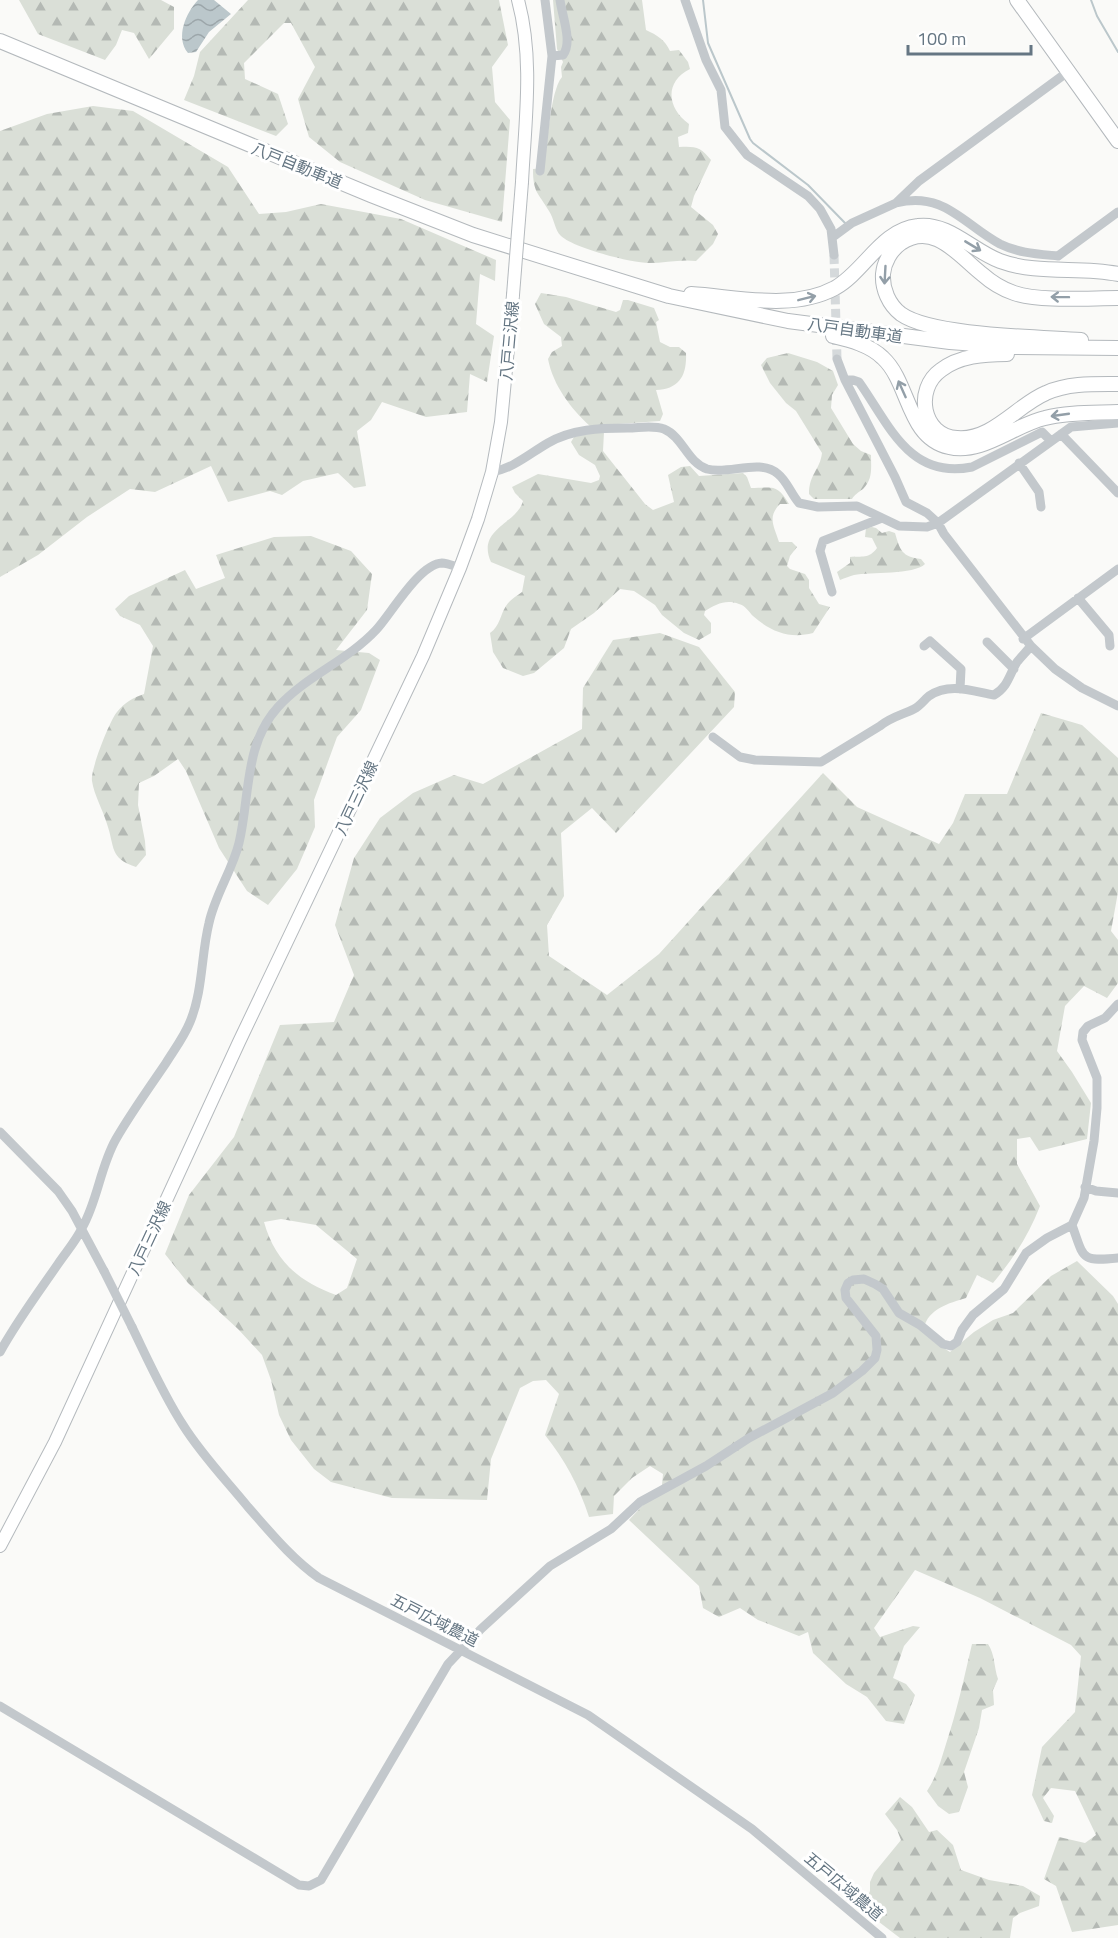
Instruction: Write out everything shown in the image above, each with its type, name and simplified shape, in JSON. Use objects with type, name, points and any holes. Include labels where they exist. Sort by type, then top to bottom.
[{"type":"highway","points":[[1017,0],[1118,141]]},
{"type":"highway","name":"八戸自動車道","points":[[0,41],[381,200],[473,235],[669,296],[729,310],[845,330],[950,342],[1102,349],[1117,344]]},
{"type":"highway","points":[[686,294],[777,301],[795,301],[817,295],[837,287],[896,234],[919,226],[941,229],[1008,264],[1047,269],[1105,271],[1118,274]]},
{"type":"highway","points":[[1117,344],[965,331],[916,321],[899,313],[893,306],[885,291],[883,274],[887,259],[896,247],[908,239],[923,236],[936,238],[949,245],[982,274],[1013,292],[1035,297],[1118,298]]},
{"type":"highway","name":"八戸自動車道","points":[[599,274],[789,315],[940,335],[1117,344]]},
{"type":"highway","points":[[729,310],[760,320],[846,339],[878,353],[894,371],[922,429],[934,440],[948,447],[964,448],[981,444],[1031,422],[1051,416],[1118,412]]},
{"type":"highway","points":[[1102,349],[990,354],[956,362],[940,370],[926,388],[924,403],[928,417],[936,430],[942,434],[956,438],[970,437],[986,431],[1032,400],[1054,389],[1082,384],[1118,384]]},
{"type":"main road","name":"八戸三沢線","points":[[0,1546],[55,1443],[239,1042],[423,656],[478,519],[492,472],[501,422],[522,182],[528,80],[524,20],[518,0]]},
{"type":"street","points":[[540,171],[552,57],[545,0]]},
{"type":"street","points":[[552,57],[562,55],[566,47],[567,36],[560,0]]},
{"type":"street","points":[[685,0],[706,60],[720,90],[725,127],[747,155],[808,196],[826,219],[833,237],[834,255]]},
{"type":"street","points":[[896,203],[919,181],[1069,71]]},
{"type":"street","points":[[833,237],[852,223],[896,203],[916,200],[936,203],[958,214],[1001,244],[1033,254],[1058,256],[1118,212]]},
{"type":"street","points":[[837,359],[845,381],[896,477],[906,502],[927,513],[938,523],[1023,639],[1055,669],[1082,688],[1118,706]]},
{"type":"street","points":[[845,381],[859,382],[892,434],[913,455],[934,467],[960,470],[972,467],[1042,432],[1051,441]]},
{"type":"street","points":[[492,472],[503,470],[549,443],[580,431],[657,427],[674,435],[696,464],[705,468],[719,471],[761,467],[774,471],[781,476],[799,503],[811,506],[857,506],[899,525],[927,527],[938,523],[1071,427],[1118,423]]},
{"type":"street","points":[[1061,434],[1118,493]]},
{"type":"street","points":[[1019,463],[1039,492],[1041,507]]},
{"type":"street","points":[[832,592],[820,551],[823,541],[882,518]]},
{"type":"street","points":[[0,1352],[14,1327],[82,1229],[92,1208],[105,1160],[116,1138],[180,1041],[190,1021],[198,988],[208,924],[215,899],[239,842],[244,801],[256,744],[266,725],[278,707],[318,673],[348,655],[375,631],[429,567],[443,563],[460,568]]},
{"type":"street","points":[[1023,639],[1118,569]]},
{"type":"street","points":[[1078,598],[1109,635],[1110,646]]},
{"type":"street","points":[[924,646],[930,641],[962,669],[960,689]]},
{"type":"street","points":[[987,642],[1014,669]]},
{"type":"street","points":[[713,737],[740,757],[755,760],[821,762],[888,719],[916,708],[930,696],[943,690],[960,689],[994,695],[1002,691],[1014,669],[1031,646]]},
{"type":"street","points":[[0,1706],[299,1885],[309,1886],[321,1880],[436,1684],[459,1650],[550,1566],[611,1529],[640,1502],[706,1466],[749,1437],[833,1393],[875,1358],[876,1336],[846,1298],[845,1290],[848,1283],[864,1279],[883,1289],[899,1314],[920,1325],[943,1344],[951,1346],[957,1342],[962,1330],[973,1315],[1004,1289],[1026,1253],[1047,1238],[1072,1225],[1084,1198],[1094,1141],[1097,1078],[1082,1040],[1083,1032],[1088,1026],[1105,1018],[1118,1004]]},
{"type":"street","name":"五戸広域農道","points":[[0,1132],[58,1191],[82,1229],[161,1386],[184,1426],[200,1449],[291,1556],[319,1578],[588,1715],[752,1829],[882,1938]]},
{"type":"street","points":[[1085,1187],[1096,1191],[1118,1193]]},
{"type":"street","points":[[1072,1225],[1083,1256],[1098,1260],[1118,1258]]},
{"type":"green space","points":[[19,0],[161,0],[174,7],[174,29],[149,59],[134,33],[122,30],[116,45],[105,60],[38,34]]},
{"type":"green space","points":[[248,0],[499,0],[508,45],[492,67],[495,102],[510,120],[502,222],[425,200],[340,162],[309,137],[298,99],[315,67],[291,23],[284,23],[244,63],[245,79],[278,94],[288,124],[276,136],[184,100],[194,76],[200,52]]},
{"type":"green space","points":[[553,0],[642,0],[646,30],[660,38],[670,51],[679,50],[688,62],[690,69],[682,74],[672,88],[676,110],[689,124],[688,133],[678,137],[679,147],[697,148],[711,160],[691,207],[713,225],[718,234],[713,244],[696,261],[649,263],[629,260],[603,254],[568,241],[557,231],[551,214],[535,188],[533,177],[533,169],[544,168],[552,107],[562,77],[563,62],[557,49]]},
{"type":"green space","points":[[93,106],[133,111],[228,167],[259,214],[286,212],[321,204],[401,219],[496,260],[495,281],[480,274],[476,324],[494,336],[487,382],[470,374],[467,412],[426,417],[382,402],[371,420],[357,431],[366,486],[354,488],[338,473],[303,481],[282,495],[270,491],[228,502],[211,466],[155,492],[130,489],[87,517],[38,555],[0,577],[0,131],[47,114]]},
{"type":"green space","points":[[541,293],[566,297],[616,312],[620,310],[623,300],[654,308],[659,320],[656,322],[660,342],[670,347],[679,347],[686,353],[685,368],[680,380],[671,387],[656,390],[663,414],[660,421],[590,426],[576,412],[558,387],[550,369],[548,359],[552,352],[562,346],[561,337],[544,324],[535,304]]},
{"type":"green space","points":[[788,353],[817,362],[833,371],[838,385],[832,395],[831,408],[853,444],[861,451],[871,455],[871,473],[868,481],[852,499],[814,499],[809,494],[809,487],[822,453],[796,411],[786,403],[770,383],[761,365],[767,358]]},
{"type":"green space","points":[[592,432],[604,432],[603,451],[645,504],[653,510],[674,502],[668,475],[681,467],[690,466],[699,476],[743,473],[751,488],[773,488],[781,493],[789,504],[780,504],[776,509],[773,518],[774,526],[779,542],[792,542],[797,547],[790,556],[787,566],[805,574],[809,580],[809,588],[819,604],[830,607],[813,633],[796,635],[781,633],[760,622],[743,606],[725,602],[705,611],[704,615],[711,623],[711,633],[699,640],[684,633],[662,615],[655,605],[634,591],[620,589],[594,613],[571,629],[564,648],[534,673],[523,676],[503,668],[493,652],[490,633],[498,624],[507,604],[522,592],[525,576],[491,562],[488,551],[489,542],[493,534],[519,509],[523,501],[512,487],[538,474],[591,483],[599,480],[600,476],[595,465],[579,455],[571,442],[574,437]]},
{"type":"green space","points":[[872,527],[882,533],[889,531],[895,533],[903,552],[921,559],[925,564],[912,570],[854,575],[840,580],[837,572],[850,563],[850,557],[868,555],[877,548],[872,538],[865,537],[866,528]]},
{"type":"green space","points":[[311,536],[351,551],[372,574],[367,610],[336,650],[369,653],[380,660],[361,710],[337,737],[314,800],[315,827],[297,869],[268,905],[247,891],[219,848],[186,771],[178,759],[154,776],[139,783],[138,805],[146,855],[136,867],[127,864],[114,851],[95,792],[92,775],[101,745],[114,717],[126,703],[144,694],[153,646],[140,625],[120,616],[115,609],[129,596],[185,570],[196,589],[225,578],[216,555],[274,537]]},
{"type":"green space","points":[[660,633],[699,647],[735,692],[734,707],[616,833],[592,808],[561,833],[564,896],[547,925],[549,956],[607,995],[659,954],[823,773],[857,807],[939,844],[953,823],[965,794],[1007,794],[1041,713],[1082,725],[1118,758],[1118,892],[1111,931],[1118,940],[1118,983],[1107,998],[1084,986],[1065,1006],[1057,1051],[1091,1103],[1087,1139],[1039,1151],[1030,1137],[1017,1139],[1017,1164],[1040,1206],[1031,1227],[1014,1256],[993,1283],[977,1275],[966,1298],[935,1311],[926,1321],[924,1328],[934,1342],[950,1352],[993,1320],[1013,1313],[1051,1276],[1077,1261],[1113,1296],[1118,1304],[1118,1925],[1072,1932],[1056,1886],[1044,1879],[1059,1837],[1085,1843],[1096,1835],[1075,1791],[1051,1788],[1043,1798],[1054,1816],[1052,1823],[1044,1821],[1032,1795],[1042,1747],[1075,1712],[1081,1656],[1071,1645],[980,1598],[915,1570],[874,1628],[880,1637],[913,1626],[920,1627],[904,1646],[893,1678],[906,1684],[915,1695],[904,1724],[886,1721],[867,1697],[846,1684],[813,1653],[808,1632],[799,1636],[758,1620],[740,1608],[719,1617],[703,1608],[699,1586],[629,1520],[662,1485],[663,1474],[650,1466],[632,1478],[614,1496],[613,1514],[589,1517],[571,1474],[545,1435],[559,1394],[546,1380],[533,1381],[520,1388],[491,1459],[487,1500],[392,1498],[331,1482],[314,1469],[291,1440],[279,1415],[271,1380],[262,1355],[238,1329],[188,1283],[165,1254],[189,1195],[234,1137],[280,1025],[334,1022],[354,975],[335,925],[354,858],[380,818],[413,793],[454,775],[483,784],[582,729],[583,688],[613,640]],"holes":[[[281,1219],[316,1225],[357,1259],[347,1288],[336,1295],[310,1283],[290,1268],[275,1248],[264,1222]]]},
{"type":"green space","points":[[972,1644],[988,1644],[998,1679],[993,1690],[994,1705],[982,1710],[979,1728],[964,1772],[968,1787],[959,1812],[949,1814],[938,1806],[927,1791],[938,1768],[950,1732]]},
{"type":"green space","points":[[900,1797],[912,1807],[929,1832],[937,1830],[953,1845],[961,1870],[989,1880],[1023,1886],[1040,1896],[1039,1906],[1013,1918],[1010,1938],[900,1938],[862,1909],[870,1891],[870,1882],[874,1873],[901,1840],[897,1830],[885,1814]]},
{"type":"water","points":[[198,0],[214,0],[231,14],[209,32],[196,52],[188,53],[184,47],[182,33],[186,18]]},
{"type":"waterway","points":[[703,0],[708,43],[750,139],[808,185],[846,224]]},
{"type":"waterway","points":[[1091,0],[1097,16],[1118,52]]},
{"type":"tunnel","points":[[834,255],[837,359]]}]
